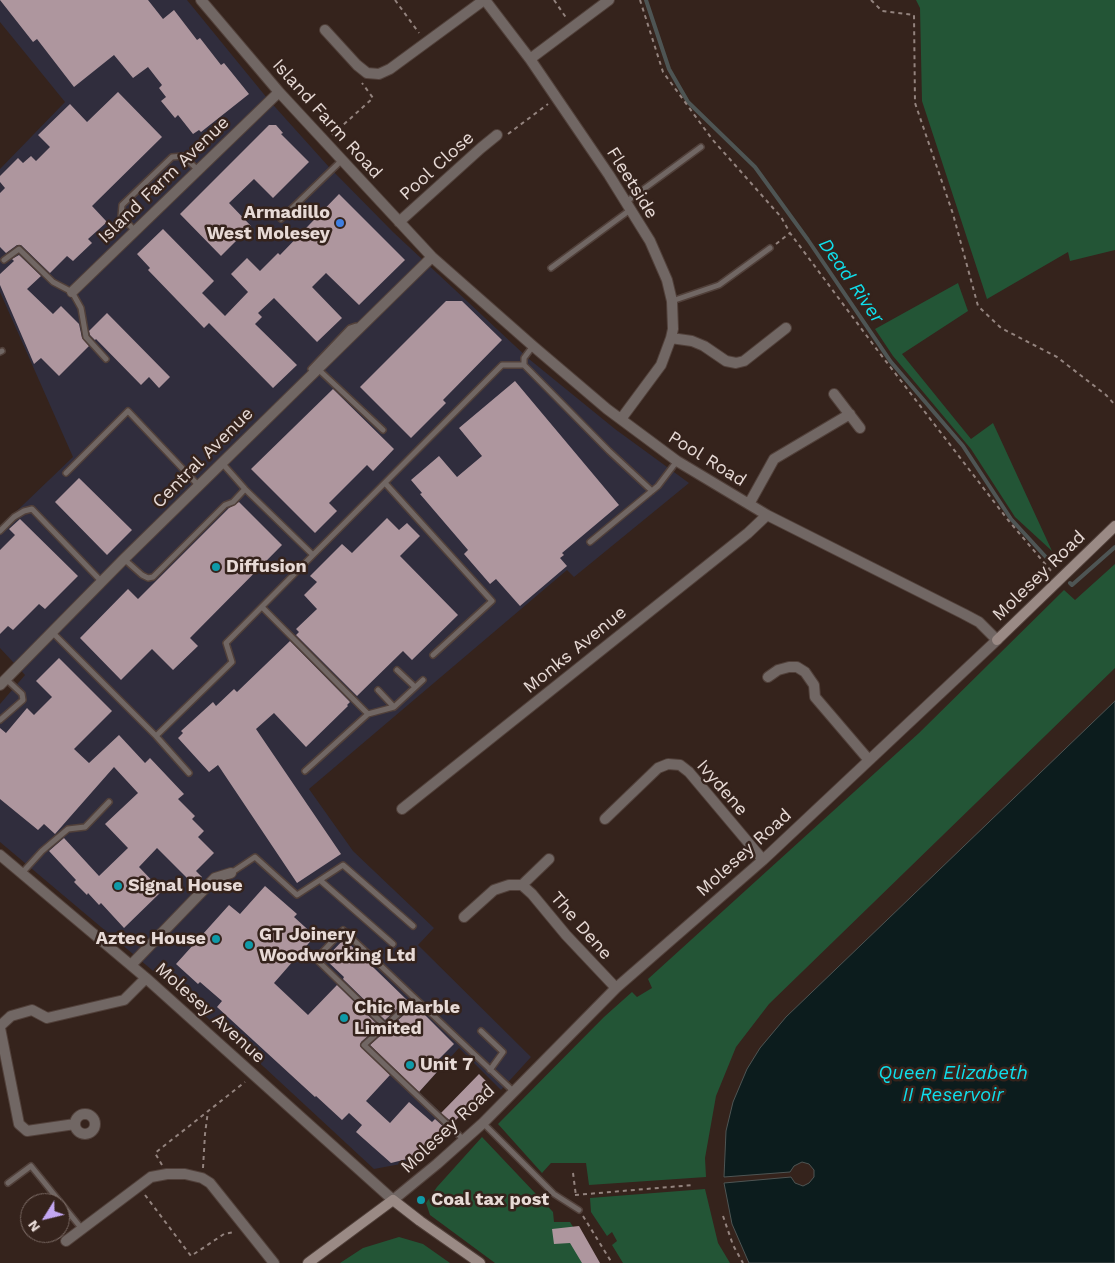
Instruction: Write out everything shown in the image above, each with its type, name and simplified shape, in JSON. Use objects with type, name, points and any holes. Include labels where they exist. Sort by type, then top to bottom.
[{"type":"main road","name":"Molesey Road","points":[[997,640],[1115,526]]},
{"type":"main road","points":[[308,1263],[393,1200],[480,1263]]},
{"type":"street","name":"Island Farm Road","points":[[201,0],[279,92],[432,257]]},
{"type":"street","points":[[324,30],[367,73],[379,74],[390,69],[485,0]]},
{"type":"street","name":"Fleetside","points":[[485,0],[530,59],[628,206],[650,241],[667,280],[672,301],[673,329],[671,338],[661,365],[621,419]]},
{"type":"street","points":[[530,59],[609,0]]},
{"type":"street","name":"Island Farm Avenue","points":[[72,292],[279,92]]},
{"type":"street","name":"Pool Close","points":[[399,222],[497,135]]},
{"type":"street","name":"Central Avenue","points":[[3,682],[124,558],[432,257]]},
{"type":"street","name":"Pool Road","points":[[432,257],[533,346],[621,419],[677,461],[767,516],[964,614],[978,622],[997,640]]},
{"type":"street","points":[[671,338],[692,341],[704,346],[726,361],[736,363],[744,360],[786,328]]},
{"type":"street","points":[[834,394],[860,428]]},
{"type":"street","points":[[749,504],[774,459],[850,414]]},
{"type":"street","name":"Monks Avenue","points":[[402,809],[767,516]]},
{"type":"street","name":"Molesey Road","points":[[393,1200],[483,1123],[512,1091],[616,988],[763,860],[997,640]]},
{"type":"street","points":[[768,676],[778,670],[797,666],[805,672],[814,685],[815,698],[868,760]]},
{"type":"street","name":"Ivydene","points":[[604,819],[658,768],[668,764],[680,765],[689,772],[763,860]]},
{"type":"street","name":"Molesey Avenue","points":[[0,855],[146,978],[393,1200]]},
{"type":"street","points":[[464,917],[494,890],[509,885],[522,885],[549,859]]},
{"type":"street","points":[[131,965],[215,878],[231,873]]},
{"type":"street","name":"The Dene","points":[[522,885],[616,988]]},
{"type":"street","points":[[75,1124],[27,1131],[19,1124],[0,1027],[10,1016],[32,1010],[46,1018],[124,1000],[146,978]]},
{"type":"street","points":[[70,1238],[151,1177],[167,1174],[185,1174],[202,1178],[210,1183],[274,1263]]},
{"type":"lane","points":[[552,268],[701,147]]},
{"type":"lane","points":[[135,231],[122,216],[122,205],[172,157],[183,156],[198,170]]},
{"type":"lane","points":[[281,219],[342,160]]},
{"type":"lane","points":[[4,260],[19,248],[53,282],[72,292],[82,308],[86,337],[106,359]]},
{"type":"lane","points":[[672,301],[719,285],[770,248]]},
{"type":"lane","points":[[308,378],[309,372],[350,328],[356,326],[358,330]]},
{"type":"lane","points":[[533,346],[524,358],[524,365],[609,451],[652,491]]},
{"type":"lane","points":[[156,736],[232,662],[226,643],[313,555],[502,365],[524,365]]},
{"type":"lane","points":[[318,369],[383,430]]},
{"type":"lane","points":[[66,473],[128,411],[199,486]]},
{"type":"lane","points":[[590,542],[664,480],[677,461]]},
{"type":"lane","points":[[222,463],[245,489],[313,555]]},
{"type":"lane","points":[[385,483],[492,601],[433,655]]},
{"type":"lane","points":[[124,558],[142,575],[148,578],[153,577],[225,506],[233,502],[245,489]]},
{"type":"lane","points":[[0,532],[14,517],[32,509],[102,582]]},
{"type":"lane","points":[[262,607],[368,714]]},
{"type":"lane","points":[[52,632],[156,736],[189,773]]},
{"type":"lane","points":[[397,670],[415,687]]},
{"type":"lane","points":[[305,771],[368,714],[394,707],[423,680]]},
{"type":"lane","points":[[0,720],[22,700],[22,694],[3,682]]},
{"type":"lane","points":[[378,690],[394,707]]},
{"type":"lane","points":[[22,873],[42,851],[68,829],[85,827],[109,802]]},
{"type":"lane","points":[[231,873],[255,857],[297,896],[343,865],[413,926]]},
{"type":"lane","points":[[321,881],[393,944]]},
{"type":"lane","points":[[385,1026],[316,959],[343,930],[512,1091]]},
{"type":"lane","points":[[415,999],[364,1045],[464,1140]]},
{"type":"lane","points":[[482,1031],[503,1052],[490,1070]]},
{"type":"lane","points":[[483,1123],[554,1194],[579,1210]]},
{"type":"lane","points":[[8,1183],[32,1166],[82,1230]]},
{"type":"path","points":[[395,0],[426,43]]},
{"type":"path","points":[[554,0],[573,27]]},
{"type":"path","points":[[640,0],[663,72],[712,139],[781,217],[790,233],[878,351],[1008,520],[1059,580]]},
{"type":"path","points":[[871,0],[882,11],[914,15],[915,103],[953,214],[978,306],[1001,328],[1057,357],[1106,394],[1115,405]]},
{"type":"path","points":[[324,142],[373,98],[361,84],[372,74]]},
{"type":"path","points":[[497,135],[500,140],[556,98]]},
{"type":"path","points":[[770,248],[790,233]]},
{"type":"path","points":[[167,1174],[155,1154],[254,1074]]},
{"type":"path","points":[[202,1178],[208,1111]]},
{"type":"path","points":[[573,1173],[575,1195],[579,1210],[612,1263]]},
{"type":"path","points":[[575,1195],[693,1185]]},
{"type":"path","points":[[139,1187],[191,1256],[224,1234],[247,1229]]},
{"type":"path","points":[[723,1216],[733,1245],[742,1263]]},
{"type":"shaded area","points":[[0,0],[187,0],[267,98],[329,167],[393,232],[529,359],[615,429],[689,483],[574,577],[567,570],[309,789],[353,851],[434,928],[418,945],[531,1057],[501,1090],[459,1048],[419,1092],[459,1129],[422,1160],[374,1169],[264,1067],[0,842],[0,704],[25,675],[0,648],[0,527],[73,457],[0,292],[0,169],[65,102],[0,22]]},
{"type":"green space","points":[[916,0],[1115,0],[1115,250],[1070,261],[1068,252],[987,299],[922,101],[920,8]]},
{"type":"green space","points":[[958,283],[968,311],[902,354],[971,439],[993,423],[1052,551],[1015,517],[971,449],[893,356],[875,329]]},
{"type":"green space","points":[[1115,564],[1115,668],[769,1004],[736,1047],[716,1096],[705,1158],[706,1177],[589,1185],[586,1163],[551,1163],[542,1173],[498,1124],[604,1017],[632,992],[637,997],[652,988],[648,979],[919,733],[1064,590],[1075,600]]},
{"type":"green space","points":[[482,1137],[553,1212],[554,1222],[570,1222],[596,1263],[495,1263],[430,1215],[426,1203],[437,1187]]},
{"type":"green space","points":[[705,1189],[718,1243],[730,1263],[623,1263],[612,1245],[617,1241],[612,1232],[607,1236],[591,1212],[590,1198]]},
{"type":"green space","points":[[399,1237],[423,1244],[450,1263],[340,1263],[363,1248]]},
{"type":"water","name":"Queen Elizabeth II Reservoir","points":[[1115,701],[1115,1263],[749,1263],[732,1224],[724,1183],[791,1177],[795,1183],[803,1186],[814,1177],[814,1170],[809,1164],[802,1162],[794,1166],[790,1172],[724,1177],[726,1131],[733,1102],[747,1069],[760,1048],[786,1017]]},
{"type":"building","points":[[0,0],[148,0],[163,19],[174,10],[197,40],[200,38],[221,65],[224,63],[249,94],[201,132],[199,130],[193,134],[178,115],[175,118],[161,101],[166,97],[159,88],[162,85],[148,67],[133,78],[114,55],[74,87],[37,39],[33,42]]},
{"type":"building","points":[[118,92],[162,137],[92,206],[107,222],[88,239],[92,243],[73,261],[67,256],[50,273],[21,245],[17,245],[6,253],[0,247],[0,193],[5,188],[0,182],[0,176],[18,158],[23,163],[31,156],[36,161],[50,147],[38,135],[70,104],[87,122]]},
{"type":"building","points":[[269,125],[276,125],[283,133],[281,134],[309,162],[273,198],[254,179],[229,203],[251,226],[221,256],[180,214]]},
{"type":"building","points":[[339,194],[405,260],[359,305],[326,273],[312,287],[342,318],[317,342],[274,298],[258,313],[262,317],[255,324],[297,365],[273,388],[209,323],[204,328],[148,270],[150,268],[137,254],[163,229],[214,281],[202,293],[225,316],[248,292],[231,274],[247,258],[260,271],[278,253],[280,255]]},
{"type":"building","points":[[19,255],[41,276],[27,289],[53,314],[61,306],[79,324],[82,338],[89,346],[59,376],[41,358],[34,364],[0,285],[0,274],[14,261],[12,259]]},
{"type":"building","points":[[446,301],[462,301],[502,340],[443,400],[446,403],[411,438],[360,387]]},
{"type":"building","points":[[107,313],[170,377],[159,388],[149,377],[141,385],[90,335],[89,331]]},
{"type":"building","points":[[515,381],[619,505],[562,553],[564,555],[560,558],[567,566],[520,606],[496,579],[490,584],[464,554],[468,550],[420,494],[422,493],[411,480],[439,456],[457,477],[482,456],[459,428]]},
{"type":"building","points":[[333,389],[394,449],[373,471],[367,465],[329,503],[337,511],[315,533],[251,469]]},
{"type":"building","points":[[79,478],[132,530],[107,555],[55,502]]},
{"type":"building","points":[[239,502],[282,545],[190,638],[198,646],[173,670],[152,649],[121,680],[80,638],[128,589],[138,599],[229,508]]},
{"type":"building","points":[[387,518],[399,530],[407,523],[420,536],[400,556],[458,615],[412,660],[403,651],[357,696],[296,635],[299,632],[296,629],[317,609],[304,595],[317,582],[310,576],[342,544],[352,553]]},
{"type":"building","points":[[20,519],[78,576],[45,609],[39,604],[13,630],[8,626],[0,634],[0,550],[15,535],[9,529]]},
{"type":"building","points":[[290,641],[350,702],[306,747],[274,713],[256,729],[341,854],[297,883],[218,765],[209,772],[178,738],[183,733],[181,731],[213,702],[216,706],[234,689],[237,692]]},
{"type":"building","points":[[59,658],[112,711],[74,749],[89,763],[119,735],[145,763],[150,758],[184,794],[178,799],[195,816],[192,819],[204,831],[198,837],[214,853],[196,871],[202,877],[194,885],[157,848],[139,867],[162,891],[124,928],[101,903],[99,905],[74,882],[76,880],[49,851],[64,838],[99,876],[128,848],[105,824],[138,793],[114,767],[55,834],[44,824],[38,830],[0,799],[0,728],[6,733],[27,708],[34,715],[52,697],[36,681]]},
{"type":"building","points":[[265,886],[297,914],[294,917],[315,936],[274,983],[308,1015],[337,985],[379,1026],[361,1042],[360,1046],[390,1075],[366,1101],[390,1123],[409,1102],[432,1122],[435,1119],[446,1129],[423,1155],[391,1163],[356,1132],[362,1125],[349,1113],[342,1120],[315,1097],[217,1007],[222,1001],[200,982],[198,984],[176,964],[229,905],[240,914]]},
{"type":"building","points":[[344,939],[407,1000],[385,1020],[325,959]]},
{"type":"building","points":[[414,1006],[454,1044],[431,1067],[437,1072],[419,1092],[370,1045]]},
{"type":"building","points":[[479,1074],[490,1085],[453,1123],[441,1113]]},
{"type":"building","points":[[579,1226],[600,1263],[582,1263],[570,1243],[554,1244],[552,1229]]},
{"type":"waterway","name":"Dead River","points":[[646,0],[669,69],[688,102],[755,167],[808,240],[891,362],[963,446],[1011,519],[1055,567]]},
{"type":"waterway","name":"Dead River","points":[[1070,583],[1072,585],[1115,547]]},
{"type":"place","name":"Armadillo West Molesey","points":[[340,223]]},
{"type":"place","name":"Diffusion","points":[[216,567]]},
{"type":"place","name":"Signal House","points":[[118,886]]},
{"type":"place","name":"Aztec House","points":[[216,939]]},
{"type":"place","name":"GT Joinery Woodworking Ltd","points":[[249,945]]},
{"type":"place","name":"Chic Marble Limited","points":[[344,1018]]},
{"type":"place","name":"Unit 7","points":[[410,1065]]},
{"type":"place","name":"Coal tax post","points":[[421,1200]]}]
